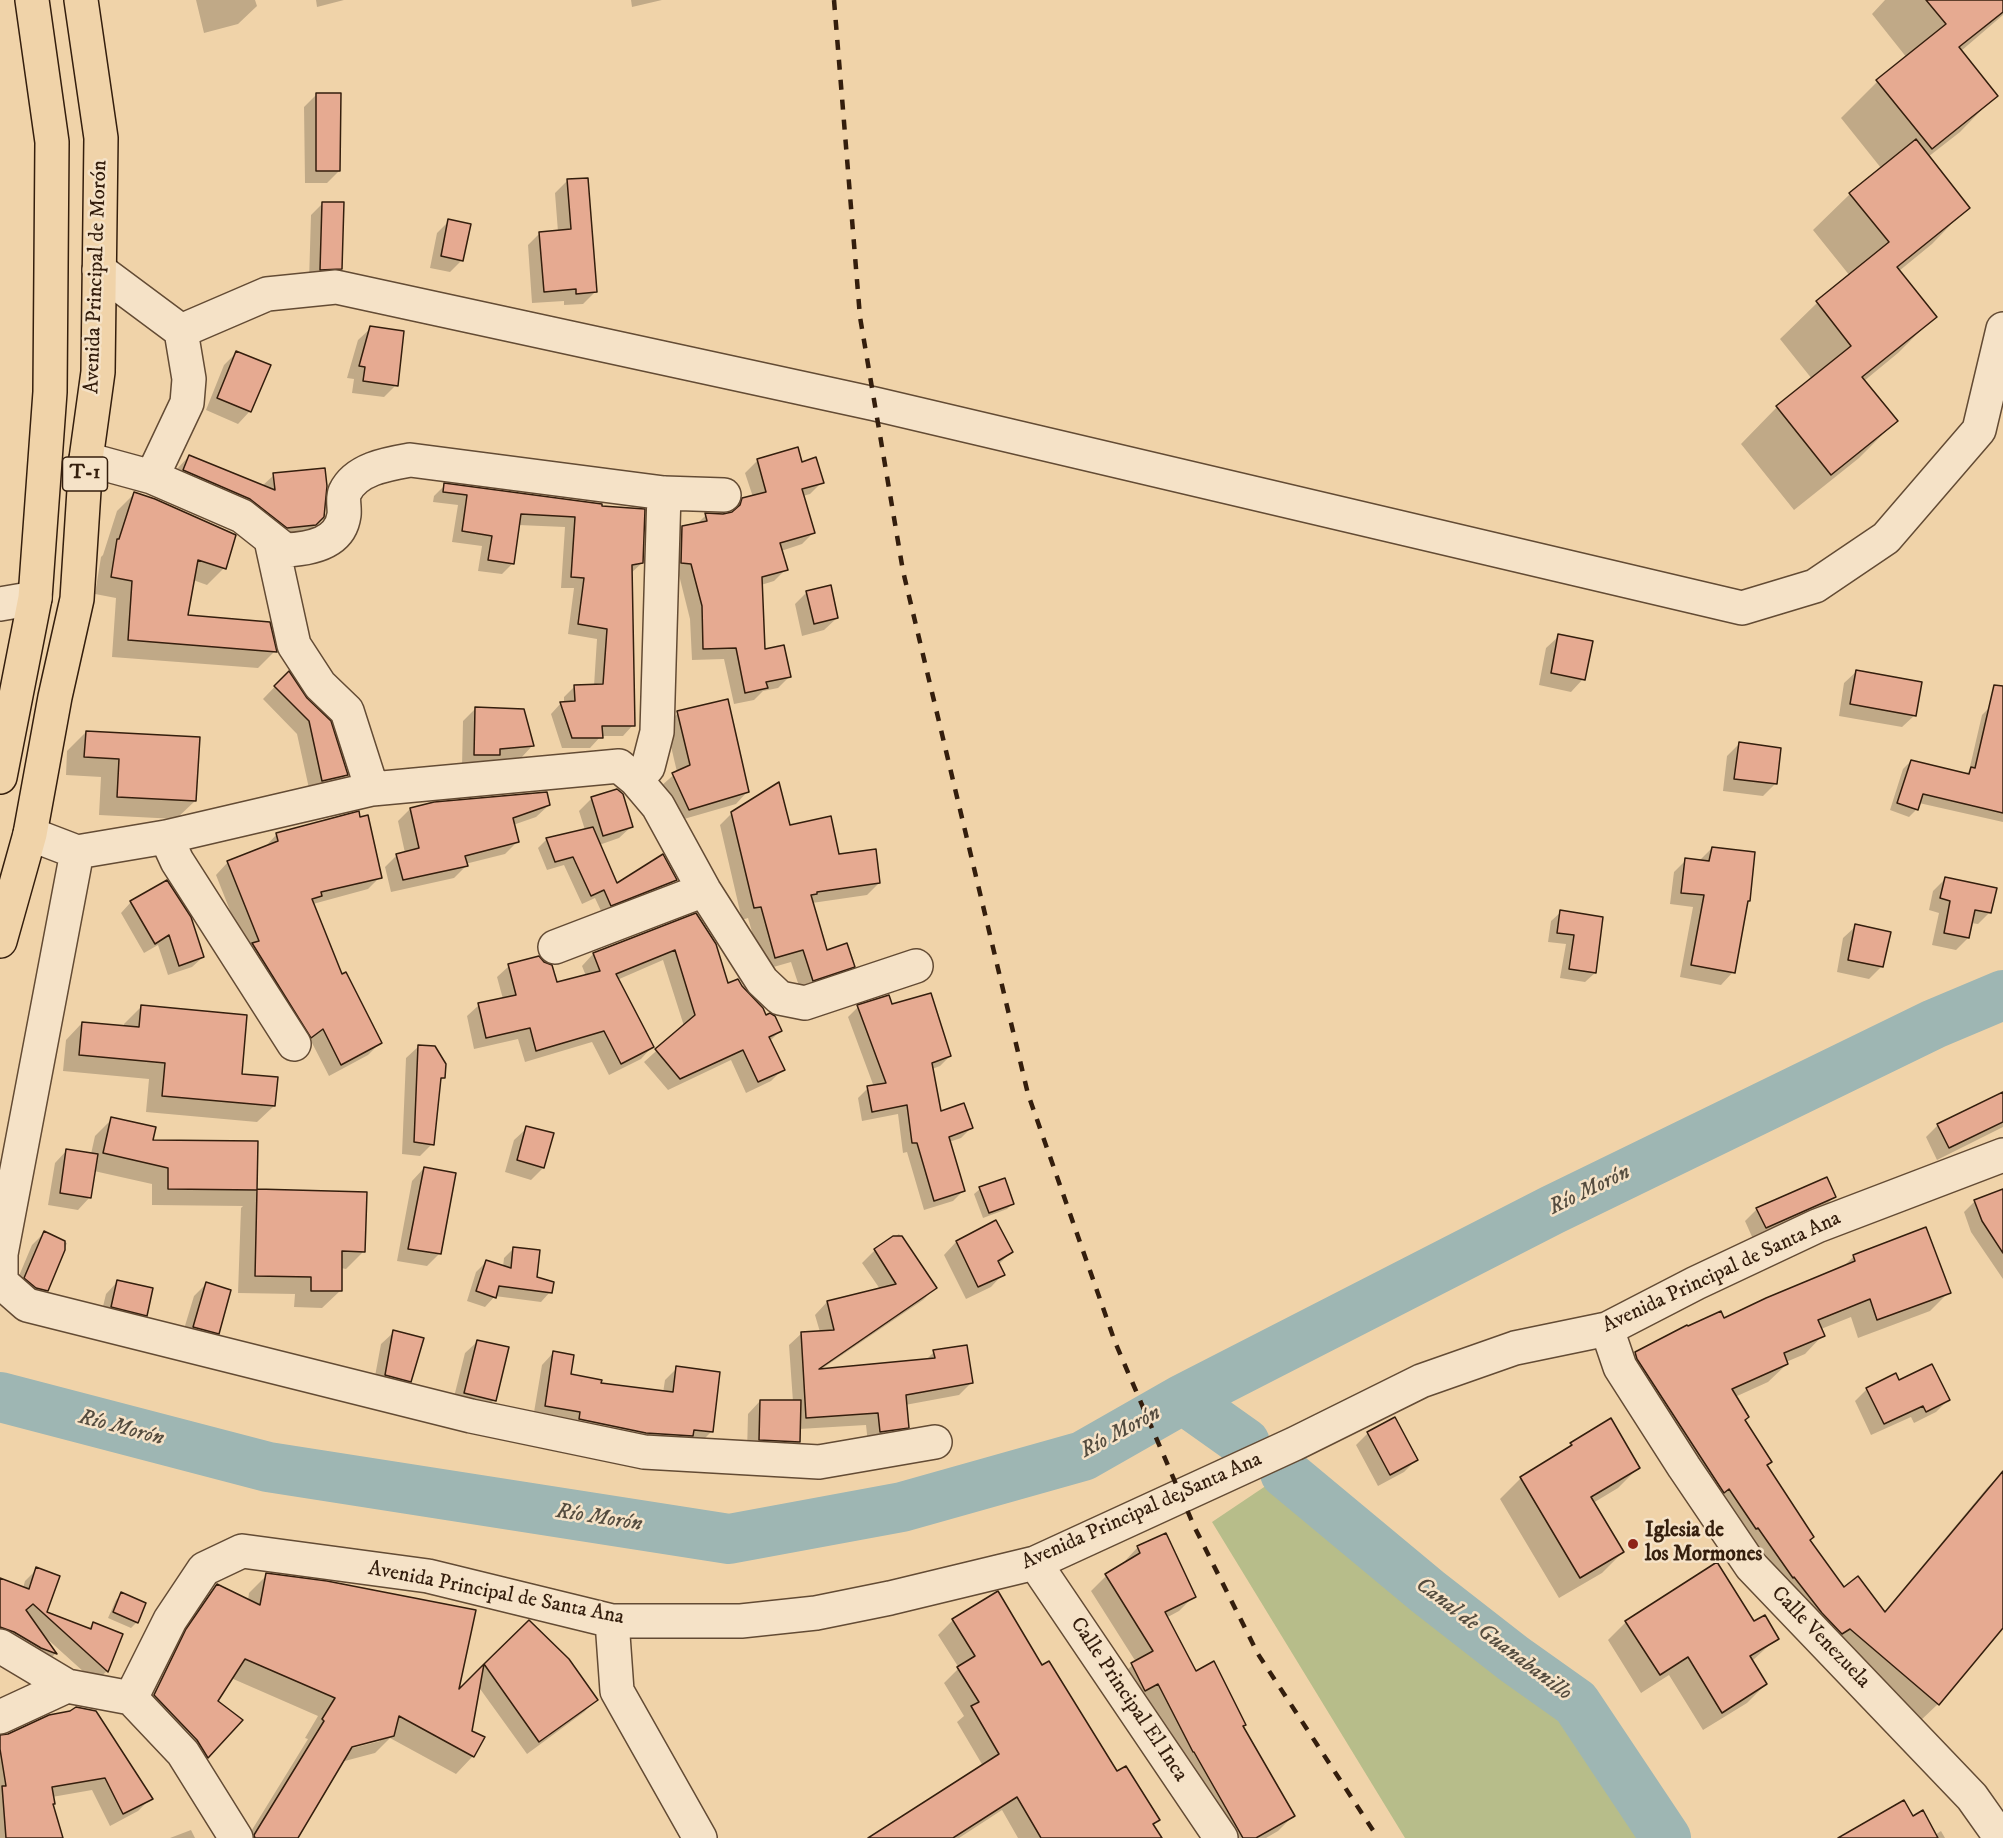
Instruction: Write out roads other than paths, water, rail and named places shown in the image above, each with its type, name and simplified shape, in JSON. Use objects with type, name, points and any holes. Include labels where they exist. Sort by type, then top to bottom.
[{"type":"main road","name":"Avenida Principal de Morón","points":[[0,777],[35,598],[50,392],[52,142],[32,0]]},
{"type":"main road","name":"Avenida Principal de Morón","points":[[0,941],[30,834],[55,696],[77,599],[86,459],[98,372],[101,138],[81,0]]},
{"type":"street","points":[[99,270],[181,331],[189,379],[187,403],[152,477]]},
{"type":"street","points":[[181,331],[267,294],[336,287],[875,404],[1742,608],[1815,586],[1886,538],[1978,430],[2003,329]]},
{"type":"street","points":[[86,459],[152,477],[242,516],[285,550],[323,544],[336,534],[344,517],[344,494],[354,480],[378,466],[410,460],[664,493],[724,495]]},
{"type":"street","points":[[636,780],[648,767],[657,732],[664,493]]},
{"type":"street","points":[[271,540],[294,645],[320,685],[346,711],[372,789]]},
{"type":"street","points":[[0,604],[35,598]]},
{"type":"street","points":[[30,834],[78,852],[166,837],[372,789],[618,766],[636,780],[658,806],[704,890],[762,981],[780,998],[805,1003],[916,966]]},
{"type":"street","points":[[166,837],[177,861],[294,1044]]},
{"type":"street","points":[[78,852],[1,1254],[1,1282],[27,1305],[471,1416],[644,1452],[819,1462],[935,1442]]},
{"type":"street","points":[[555,947],[704,890]]},
{"type":"street","name":"Avenida Principal de Santa Ana","points":[[131,1698],[170,1620],[204,1569],[242,1551],[428,1576],[612,1621],[741,1621],[816,1613],[890,1598],[1035,1563],[1284,1449],[1421,1381],[1515,1348],[1607,1329],[1696,1283],[1817,1226],[2003,1155]]},
{"type":"street","name":"Calle Venezuela","points":[[1607,1329],[1620,1367],[1751,1566],[1972,1797],[2001,1838]]},
{"type":"street","name":"Calle Principal El Inca","points":[[1035,1563],[1221,1838]]},
{"type":"street","points":[[612,1621],[617,1691],[700,1838]]},
{"type":"street","points":[[0,1646],[67,1686],[131,1698],[183,1753],[236,1838]]},
{"type":"street","points":[[0,1717],[67,1686]]},
{"type":"waterway","name":"Río Morón","points":[[0,1397],[268,1467],[729,1539],[902,1507],[1083,1456],[1183,1399],[1552,1210],[1934,1024],[2003,995]]},
{"type":"waterway","name":"Río Morón","points":[[1183,1399],[1245,1443]]},
{"type":"waterway","name":"Canal de Guanabanillo","points":[[1285,1473],[1428,1592],[1514,1659],[1576,1703],[1666,1838]]},
{"type":"railway","points":[[834,0],[860,317],[903,571],[1028,1094],[1115,1342],[1194,1526],[1258,1654],[1378,1838]]},
{"type":"place","name":"Iglesia de los Mormones","points":[[1633,1544]]}]
